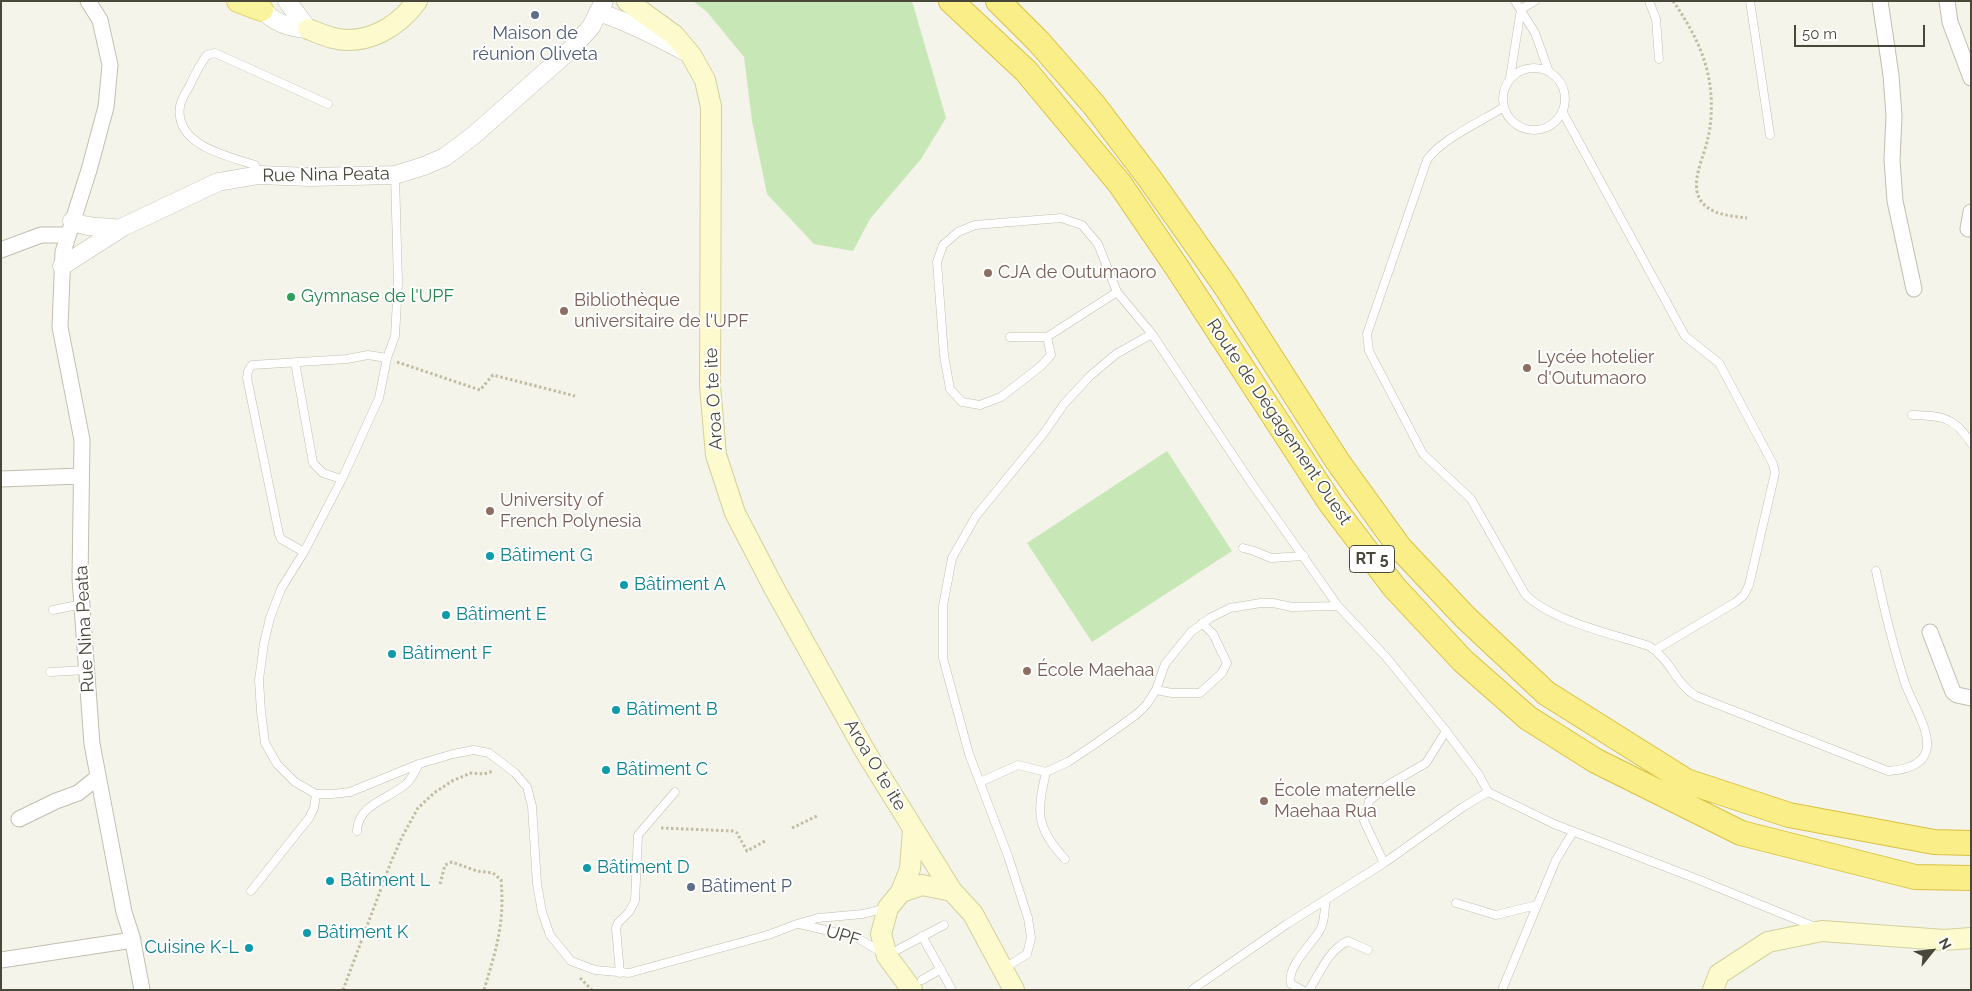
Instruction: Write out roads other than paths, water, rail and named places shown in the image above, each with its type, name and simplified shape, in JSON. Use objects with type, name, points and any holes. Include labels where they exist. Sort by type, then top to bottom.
[{"type":"highway","name":"Route de Dégagement Ouest","points":[[951,1],[1026,71],[1120,184],[1331,504],[1394,588],[1463,661],[1528,718],[1596,760],[1741,832],[1915,877],[1971,878]]},
{"type":"highway","name":"Route de Dégagement Ouest","points":[[998,1],[1039,42],[1094,106],[1150,179],[1224,284],[1338,462],[1400,548],[1465,617],[1546,694],[1686,781],[1789,815],[1934,842],[1971,843]]},
{"type":"main road","points":[[238,1],[260,6]]},
{"type":"main road","points":[[308,29],[333,38],[346,40],[381,33],[400,22],[417,1]]},
{"type":"main road","name":"Aroa O te ite","points":[[627,1],[674,34],[690,55],[705,80],[711,107],[710,386],[716,456],[735,513],[774,588],[865,751],[952,891],[973,914],[1014,990]]},
{"type":"main road","points":[[913,830],[910,869],[901,892],[888,908],[880,934],[917,985]]},
{"type":"main road","points":[[901,892],[922,885],[952,891]]},
{"type":"main road","points":[[1712,990],[1720,974],[1768,942],[1824,931],[1944,940],[1971,938]]},
{"type":"street","points":[[62,259],[106,107],[110,65],[100,20],[88,1]]},
{"type":"street","points":[[287,1],[308,29]]},
{"type":"street","points":[[1880,1],[1892,75],[1894,116],[1892,160],[1895,201],[1914,289]]},
{"type":"street","points":[[1947,1],[1950,22],[1971,78]]},
{"type":"street","points":[[260,6],[267,15],[282,24],[292,28],[308,29]]},
{"type":"street","points":[[601,7],[618,19],[690,55]]},
{"type":"street","name":"Rue Nina Peata","points":[[142,990],[133,940],[124,912],[92,744],[80,579],[82,440],[60,327],[62,259],[218,182],[259,175],[310,177],[394,174],[424,166],[445,156],[474,135],[569,51],[591,26],[601,7]]},
{"type":"street","points":[[1968,229],[1971,212]]},
{"type":"street","points":[[1,250],[70,228],[83,226],[120,229]]},
{"type":"street","points":[[1,479],[81,476]]},
{"type":"street","points":[[1930,632],[1951,689],[1964,697]]},
{"type":"street","points":[[19,819],[56,801],[78,793],[98,777]]},
{"type":"street","points":[[1,960],[133,940]]},
{"type":"lane","points":[[1515,1],[1535,33],[1549,72]]},
{"type":"lane","points":[[1521,9],[1536,1]]},
{"type":"lane","points":[[1648,1],[1656,19],[1659,59]]},
{"type":"lane","points":[[1750,1],[1770,135]]},
{"type":"lane","points":[[1510,78],[1528,68],[1539,68],[1549,72],[1557,79],[1563,88],[1564,100],[1562,111],[1555,121],[1545,128],[1532,130],[1520,126],[1510,119],[1504,107],[1503,97],[1505,87],[1510,78],[1521,9]]},
{"type":"lane","points":[[259,175],[255,165],[211,150],[189,136],[180,121],[180,105],[201,62],[207,54],[215,52],[328,104]]},
{"type":"lane","points":[[1504,107],[1444,143],[1432,152],[1427,160],[1367,334],[1369,352],[1423,454],[1471,499],[1525,594],[1534,604],[1552,614],[1649,646],[1664,658],[1688,691],[1696,696],[1888,771],[1904,770],[1917,764],[1927,749],[1926,736],[1902,675],[1876,571]]},
{"type":"lane","points":[[1562,111],[1685,336],[1719,363],[1775,473],[1749,585],[1744,595],[1736,602],[1655,650]]},
{"type":"lane","points":[[394,174],[398,283],[395,336],[387,358],[379,398],[304,552],[281,588],[270,618],[264,643],[259,680],[265,743],[277,764],[295,782],[316,794],[350,792],[419,764],[474,750],[488,753],[501,761],[527,787],[532,806],[537,884],[542,912],[550,935],[571,961],[595,970],[629,973],[768,935],[818,918],[863,914],[888,908]]},
{"type":"lane","points":[[1047,337],[1052,355],[1016,386],[1001,397],[980,404],[962,402],[950,389],[944,356],[937,262],[943,245],[958,232],[975,225],[1061,218],[1082,225],[1098,244],[1117,292],[1152,334],[1250,481],[1338,606],[1387,658],[1446,731],[1479,775],[1488,792],[1573,832],[1697,879],[1824,931]]},
{"type":"lane","points":[[1010,337],[1047,337],[1117,292]]},
{"type":"lane","points":[[1003,969],[1028,954],[1031,938],[1028,918],[1008,856],[969,754],[944,658],[943,606],[952,558],[956,547],[976,516],[1029,452],[1064,404],[1090,376],[1116,354],[1152,334]]},
{"type":"lane","points":[[304,552],[281,539],[279,534],[247,378],[248,371],[252,365],[347,359],[368,355],[387,358]]},
{"type":"lane","points":[[295,362],[313,463],[323,473],[341,479]]},
{"type":"lane","points":[[1912,415],[1944,416],[1964,431],[1971,442]]},
{"type":"lane","points":[[1243,548],[1254,550],[1271,558],[1304,556]]},
{"type":"lane","points":[[980,782],[1018,765],[1046,772],[1068,762],[1137,714],[1147,704],[1156,690],[1165,664],[1187,637],[1202,623],[1230,608],[1273,603],[1292,607],[1338,606]]},
{"type":"lane","points":[[53,610],[82,604]]},
{"type":"lane","points":[[1156,690],[1172,694],[1200,693],[1222,673],[1227,663],[1213,634],[1202,623]]},
{"type":"lane","points":[[50,672],[86,670]]},
{"type":"lane","points":[[1384,863],[1364,821],[1368,801],[1388,785],[1426,763],[1446,731]]},
{"type":"lane","points":[[357,831],[360,817],[367,809],[408,782],[419,764]]},
{"type":"lane","points":[[1046,772],[1039,808],[1044,833],[1065,859]]},
{"type":"lane","points":[[620,973],[616,928],[635,901],[638,835],[675,792]]},
{"type":"lane","points":[[1192,989],[1488,792]]},
{"type":"lane","points":[[251,892],[309,818],[314,808],[316,794]]},
{"type":"lane","points":[[1502,990],[1556,860],[1573,832]]},
{"type":"lane","points":[[1302,990],[1290,984],[1293,968],[1322,929],[1326,900]]},
{"type":"lane","points":[[1456,903],[1496,915],[1537,905]]},
{"type":"lane","name":"UPF","points":[[797,924],[856,937],[893,953]]},
{"type":"lane","points":[[893,953],[944,925]]},
{"type":"lane","points":[[922,936],[952,990]]},
{"type":"lane","points":[[1309,990],[1329,957],[1339,946],[1348,941],[1368,950]]},
{"type":"lane","points":[[917,985],[941,969]]},
{"type":"place","name":"Maison de réunion Oliveta","points":[[535,15]]},
{"type":"place","name":"CJA de Outumaoro","points":[[988,273]]},
{"type":"place","name":"Gymnase de l'UPF","points":[[291,297]]},
{"type":"place","name":"Bibliothèque universitaire de l'UPF","points":[[564,311]]},
{"type":"place","name":"Lycée hotelier d'Outumaoro","points":[[1527,368]]},
{"type":"place","name":"University of French Polynesia","points":[[490,511]]},
{"type":"place","name":"Bâtiment G","points":[[490,556]]},
{"type":"place","name":"Bâtiment A","points":[[624,585]]},
{"type":"place","name":"Bâtiment E","points":[[446,615]]},
{"type":"place","name":"Bâtiment F","points":[[392,654]]},
{"type":"place","name":"École Maehaa","points":[[1027,671]]},
{"type":"place","name":"Bâtiment B","points":[[616,710]]},
{"type":"place","name":"Bâtiment C","points":[[606,770]]},
{"type":"place","name":"École maternelle Maehaa Rua","points":[[1264,801]]},
{"type":"place","name":"Bâtiment D","points":[[587,868]]},
{"type":"place","name":"Bâtiment L","points":[[330,881]]},
{"type":"place","name":"Bâtiment P","points":[[691,887]]},
{"type":"place","name":"Bâtiment K","points":[[307,933]]},
{"type":"place","name":"Cuisine K-L","points":[[249,948]]}]
